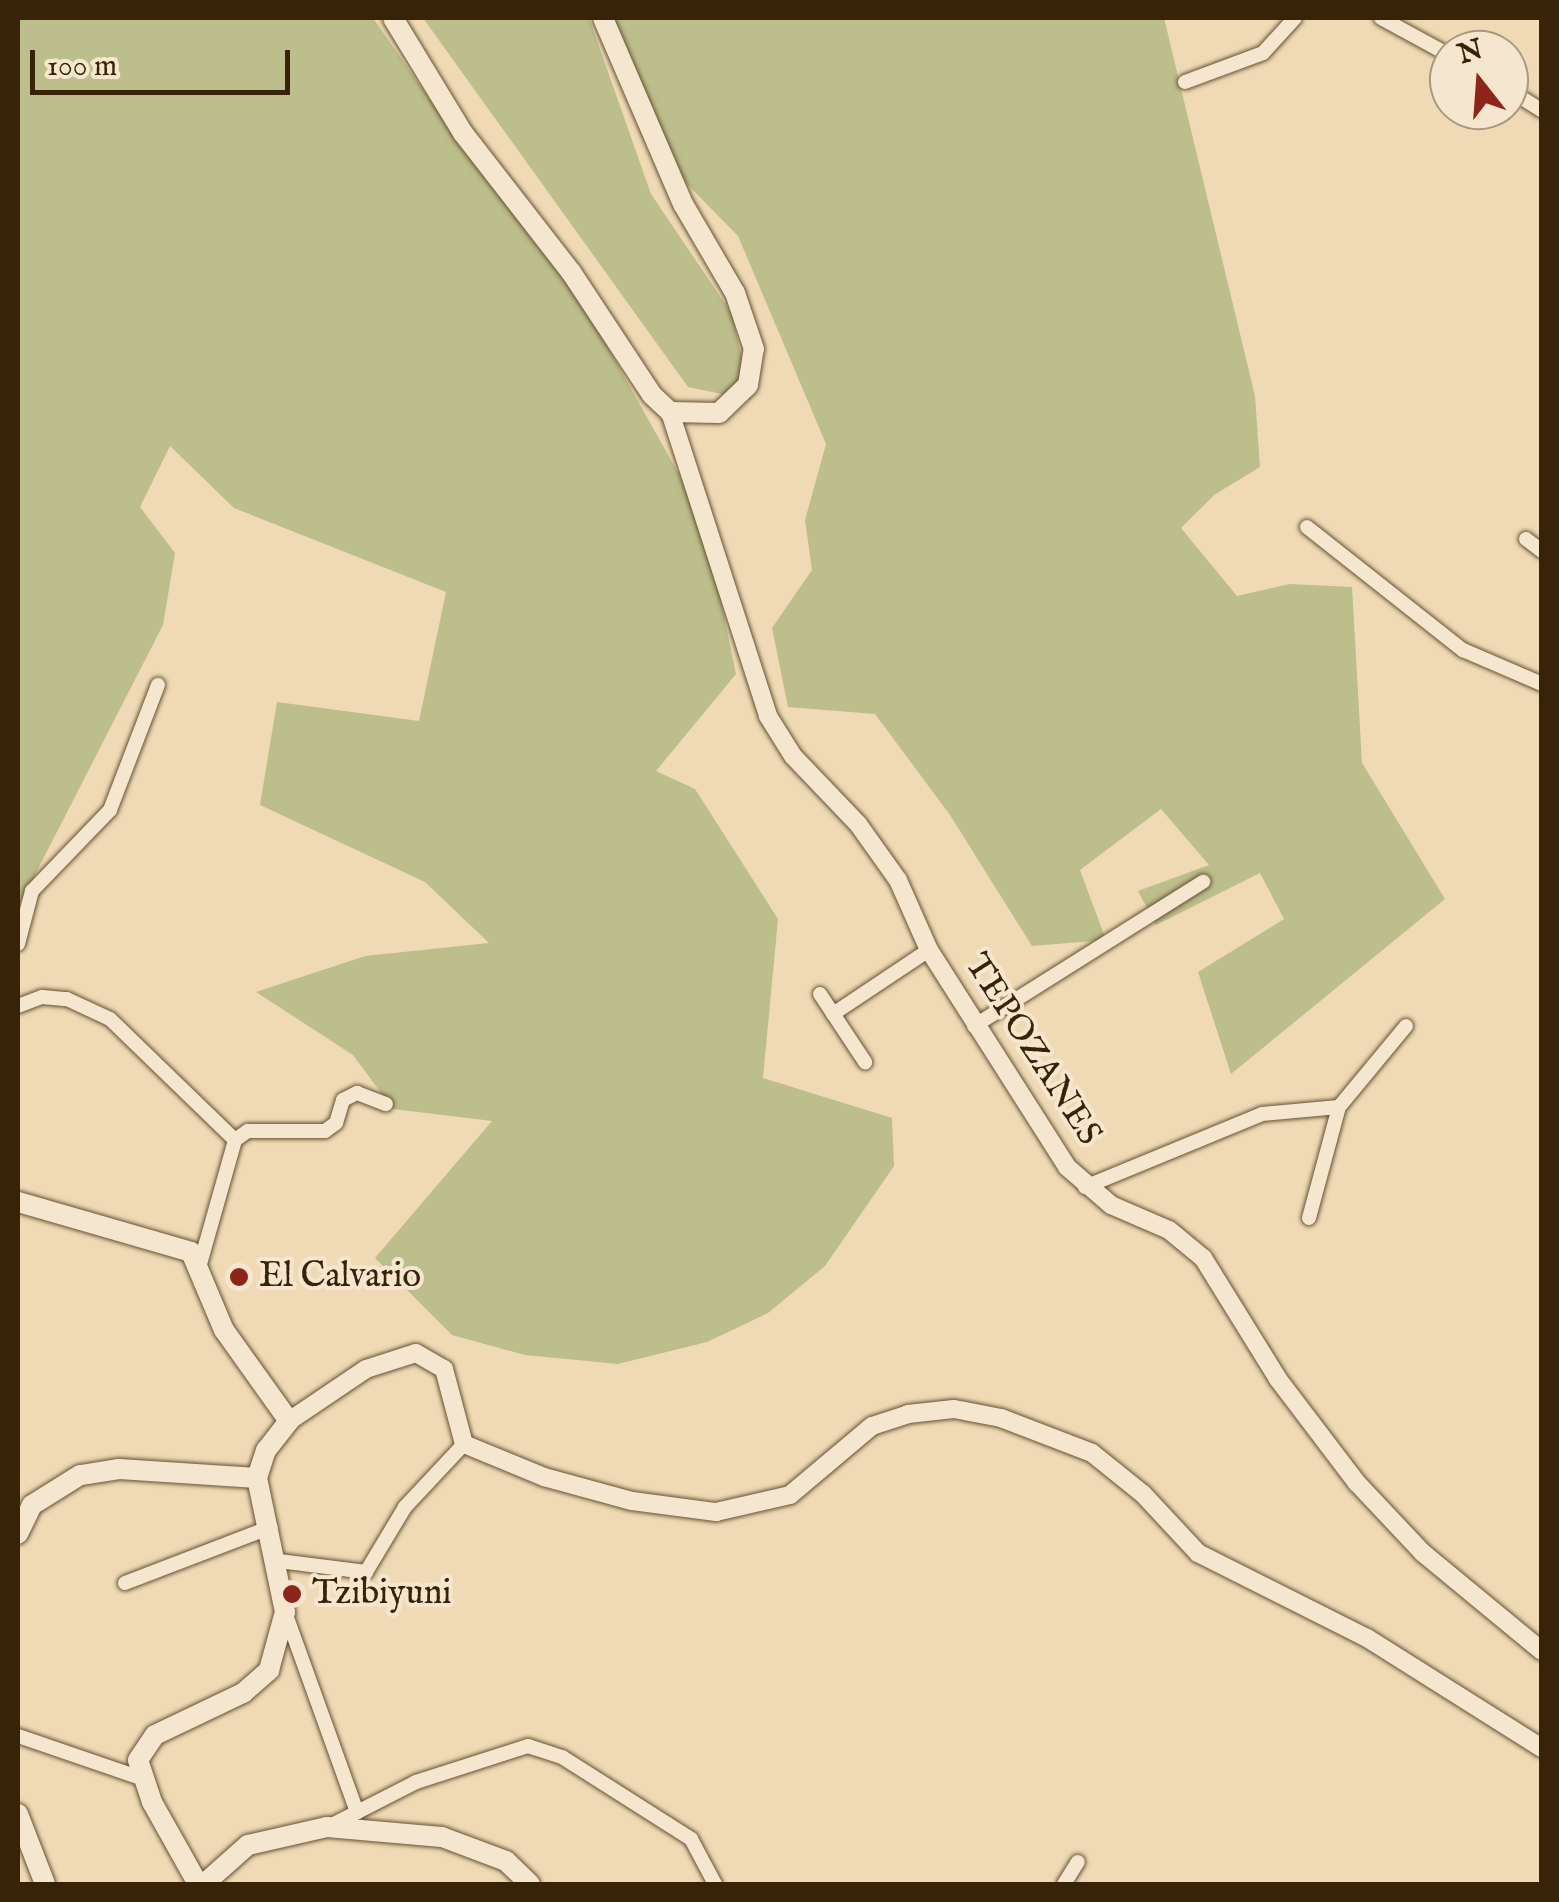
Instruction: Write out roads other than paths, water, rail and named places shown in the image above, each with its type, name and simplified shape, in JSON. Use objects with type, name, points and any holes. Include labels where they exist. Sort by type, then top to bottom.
[{"type":"main road","points":[[394,18],[492,174],[670,412],[718,413],[748,386],[754,349],[735,293],[683,204],[602,18]]},
{"type":"main road","points":[[18,1202],[191,1252],[200,1264],[224,1330],[289,1420],[266,1450],[257,1478],[279,1561],[286,1612],[269,1670],[244,1693],[156,1735],[138,1760],[141,1778],[201,1884],[248,1845],[327,1827],[442,1837],[506,1861],[530,1884]]},
{"type":"main road","points":[[18,1534],[32,1505],[80,1476],[119,1469],[257,1478]]},
{"type":"main road","points":[[18,1814],[45,1884]]},
{"type":"street","points":[[1185,82],[1264,53],[1294,18]]},
{"type":"street","points":[[1381,18],[1429,44]]},
{"type":"street","name":"TEPOZANES","points":[[670,412],[768,716],[793,756],[891,869],[929,950],[974,1026],[1086,1187],[1169,1230],[1203,1258],[1278,1379],[1357,1483],[1423,1553],[1542,1652]]},
{"type":"street","points":[[1307,527],[1463,650],[1542,684]]},
{"type":"street","points":[[1526,540],[1542,551]]},
{"type":"street","points":[[18,944],[32,891],[110,810],[158,685]]},
{"type":"street","points":[[974,1026],[1203,882]]},
{"type":"street","points":[[833,1014],[929,950]]},
{"type":"street","points":[[820,994],[866,1062]]},
{"type":"street","points":[[18,1006],[42,997],[67,999],[110,1019],[234,1140]]},
{"type":"street","points":[[1310,1218],[1338,1107],[1406,1026]]},
{"type":"street","points":[[200,1264],[234,1140],[248,1131],[325,1131],[336,1123],[343,1100],[357,1093],[386,1104]]},
{"type":"street","points":[[1086,1187],[1262,1114],[1338,1107]]},
{"type":"street","points":[[289,1420],[366,1370],[416,1353],[444,1368],[464,1444]]},
{"type":"street","points":[[464,1444],[632,1501],[716,1512],[790,1495],[872,1426],[908,1414],[954,1409],[1001,1418],[1092,1453],[1143,1494],[1198,1552],[1367,1638],[1542,1748]]},
{"type":"street","points":[[279,1561],[366,1572],[405,1507],[464,1444]]},
{"type":"street","points":[[125,1583],[271,1527]]},
{"type":"street","points":[[286,1612],[357,1812]]},
{"type":"street","points":[[18,1736],[141,1778]]},
{"type":"street","points":[[327,1827],[416,1782],[528,1746],[562,1757],[691,1840],[715,1884]]},
{"type":"street","points":[[1064,1884],[1078,1862]]},
{"type":"place","name":"El Calvario","points":[[239,1277]]},
{"type":"place","name":"Tzibiyuni","points":[[292,1594]]}]
